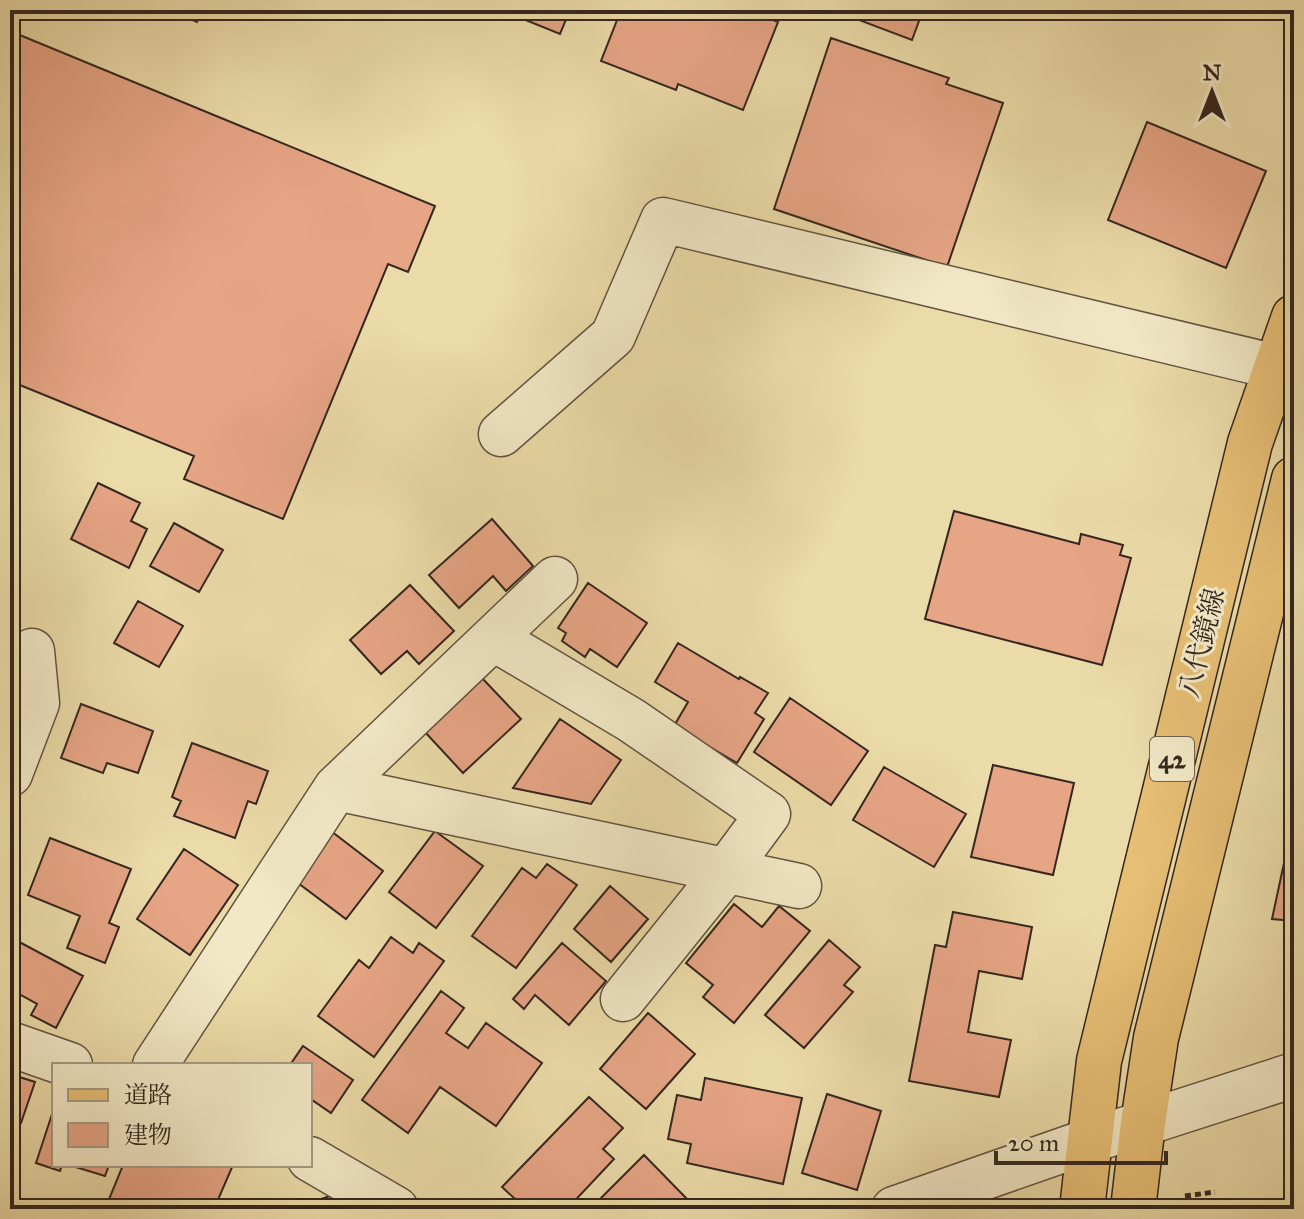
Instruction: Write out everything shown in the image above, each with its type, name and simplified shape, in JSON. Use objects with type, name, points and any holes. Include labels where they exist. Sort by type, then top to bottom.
[{"type":"main road","name":"八代鏡線","points":[[1082,1209],[1099,1061],[1250,443],[1294,317]]},
{"type":"main road","name":"八代鏡線","points":[[1153,1203],[1143,1123],[1156,1038],[1294,479]]},
{"type":"street","points":[[501,434],[613,336],[663,220],[1276,367]]},
{"type":"street","points":[[156,1063],[336,788],[555,579]]},
{"type":"street","points":[[493,638],[631,720],[768,814],[623,999]]},
{"type":"street","points":[[10,774],[37,703],[32,651]]},
{"type":"street","points":[[336,788],[799,886]]},
{"type":"street","points":[[10,1044],[64,1063]]},
{"type":"street","points":[[894,1209],[1089,1141],[1294,1075]]},
{"type":"street","points":[[312,1160],[396,1209]]},
{"type":"path","points":[[1153,1203],[1215,1192]]},
{"type":"building","points":[[168,10],[202,10],[197,22]]},
{"type":"building","points":[[501,10],[570,10],[560,34]]},
{"type":"building","points":[[621,10],[753,10],[778,22],[743,110],[678,84],[676,90],[601,61]]},
{"type":"building","points":[[844,10],[923,10],[912,40],[843,14]]},
{"type":"building","points":[[10,31],[435,206],[408,272],[388,264],[283,519],[184,479],[194,456],[10,381]]},
{"type":"building","points":[[831,38],[949,78],[946,84],[1003,103],[947,267],[774,209]]},
{"type":"building","points":[[1147,122],[1266,171],[1226,268],[1108,220]]},
{"type":"building","points":[[98,483],[140,503],[131,521],[147,529],[129,568],[71,539]]},
{"type":"building","points":[[954,511],[1079,544],[1081,534],[1123,545],[1120,555],[1131,558],[1102,665],[925,619]]},
{"type":"building","points":[[492,519],[533,566],[506,591],[493,576],[459,608],[429,575]]},
{"type":"building","points":[[174,523],[223,550],[199,592],[150,566]]},
{"type":"building","points":[[588,583],[647,623],[617,667],[590,649],[585,657],[562,641],[566,633],[558,628]]},
{"type":"building","points":[[410,585],[454,631],[419,664],[407,651],[381,674],[350,640]]},
{"type":"building","points":[[138,601],[183,626],[159,667],[114,643]]},
{"type":"building","points":[[678,643],[768,693],[755,713],[764,719],[737,763],[674,726],[688,702],[655,682]]},
{"type":"building","points":[[482,678],[521,719],[463,773],[424,731]]},
{"type":"building","points":[[790,698],[868,751],[831,805],[754,752]]},
{"type":"building","points":[[81,704],[153,731],[138,773],[107,763],[103,773],[61,758]]},
{"type":"building","points":[[560,719],[621,760],[591,804],[513,788]]},
{"type":"building","points":[[192,743],[268,771],[256,804],[248,801],[235,838],[174,816],[181,801],[172,797]]},
{"type":"building","points":[[993,765],[1074,783],[1053,875],[971,857]]},
{"type":"building","points":[[884,767],[966,814],[934,867],[853,820]]},
{"type":"building","points":[[1294,816],[1294,921],[1272,919]]},
{"type":"building","points":[[331,831],[383,871],[346,919],[294,880]]},
{"type":"building","points":[[435,831],[483,866],[436,928],[389,892]]},
{"type":"building","points":[[50,838],[131,869],[109,923],[119,927],[105,963],[67,948],[80,916],[28,895]]},
{"type":"building","points":[[184,849],[238,885],[190,955],[137,919]]},
{"type":"building","points":[[547,864],[577,885],[516,968],[472,936],[522,868],[536,878]]},
{"type":"building","points":[[610,886],[648,919],[611,962],[574,929]]},
{"type":"building","points":[[734,904],[762,927],[779,906],[810,931],[734,1023],[703,997],[713,985],[686,963]]},
{"type":"building","points":[[953,912],[1032,927],[1022,979],[979,971],[968,1032],[1011,1040],[999,1097],[909,1081],[935,945],[946,947]]},
{"type":"building","points":[[10,937],[83,976],[56,1028],[31,1015],[37,1004],[10,989]]},
{"type":"building","points":[[391,937],[413,953],[419,943],[444,961],[374,1057],[318,1016],[359,960],[369,968]]},
{"type":"building","points":[[829,940],[860,967],[844,985],[853,992],[804,1048],[765,1015]]},
{"type":"building","points":[[562,943],[606,981],[569,1025],[535,995],[524,1009],[513,999]]},
{"type":"building","points":[[441,991],[464,1008],[446,1033],[468,1048],[486,1023],[542,1063],[496,1126],[440,1087],[408,1133],[362,1100]]},
{"type":"building","points":[[648,1013],[695,1054],[646,1109],[600,1069]]},
{"type":"building","points":[[303,1046],[353,1080],[331,1113],[312,1100],[312,1063],[291,1063]]},
{"type":"building","points":[[10,1074],[35,1082],[21,1123],[10,1120]]},
{"type":"building","points":[[705,1078],[802,1098],[783,1184],[687,1163],[691,1144],[668,1139],[677,1095],[701,1100]]},
{"type":"building","points":[[827,1094],[881,1111],[857,1190],[802,1173]]},
{"type":"building","points":[[589,1097],[623,1128],[603,1149],[614,1159],[567,1209],[526,1209],[502,1187]]},
{"type":"building","points":[[52,1114],[52,1167],[61,1167],[60,1171],[36,1163]]},
{"type":"building","points":[[644,1155],[690,1202],[683,1209],[590,1209]]},
{"type":"building","points":[[76,1167],[108,1167],[105,1176]]},
{"type":"building","points":[[122,1167],[232,1167],[214,1209],[194,1206],[192,1209],[105,1209]]},
{"type":"building","points":[[336,1194],[341,1209],[291,1209]]}]
